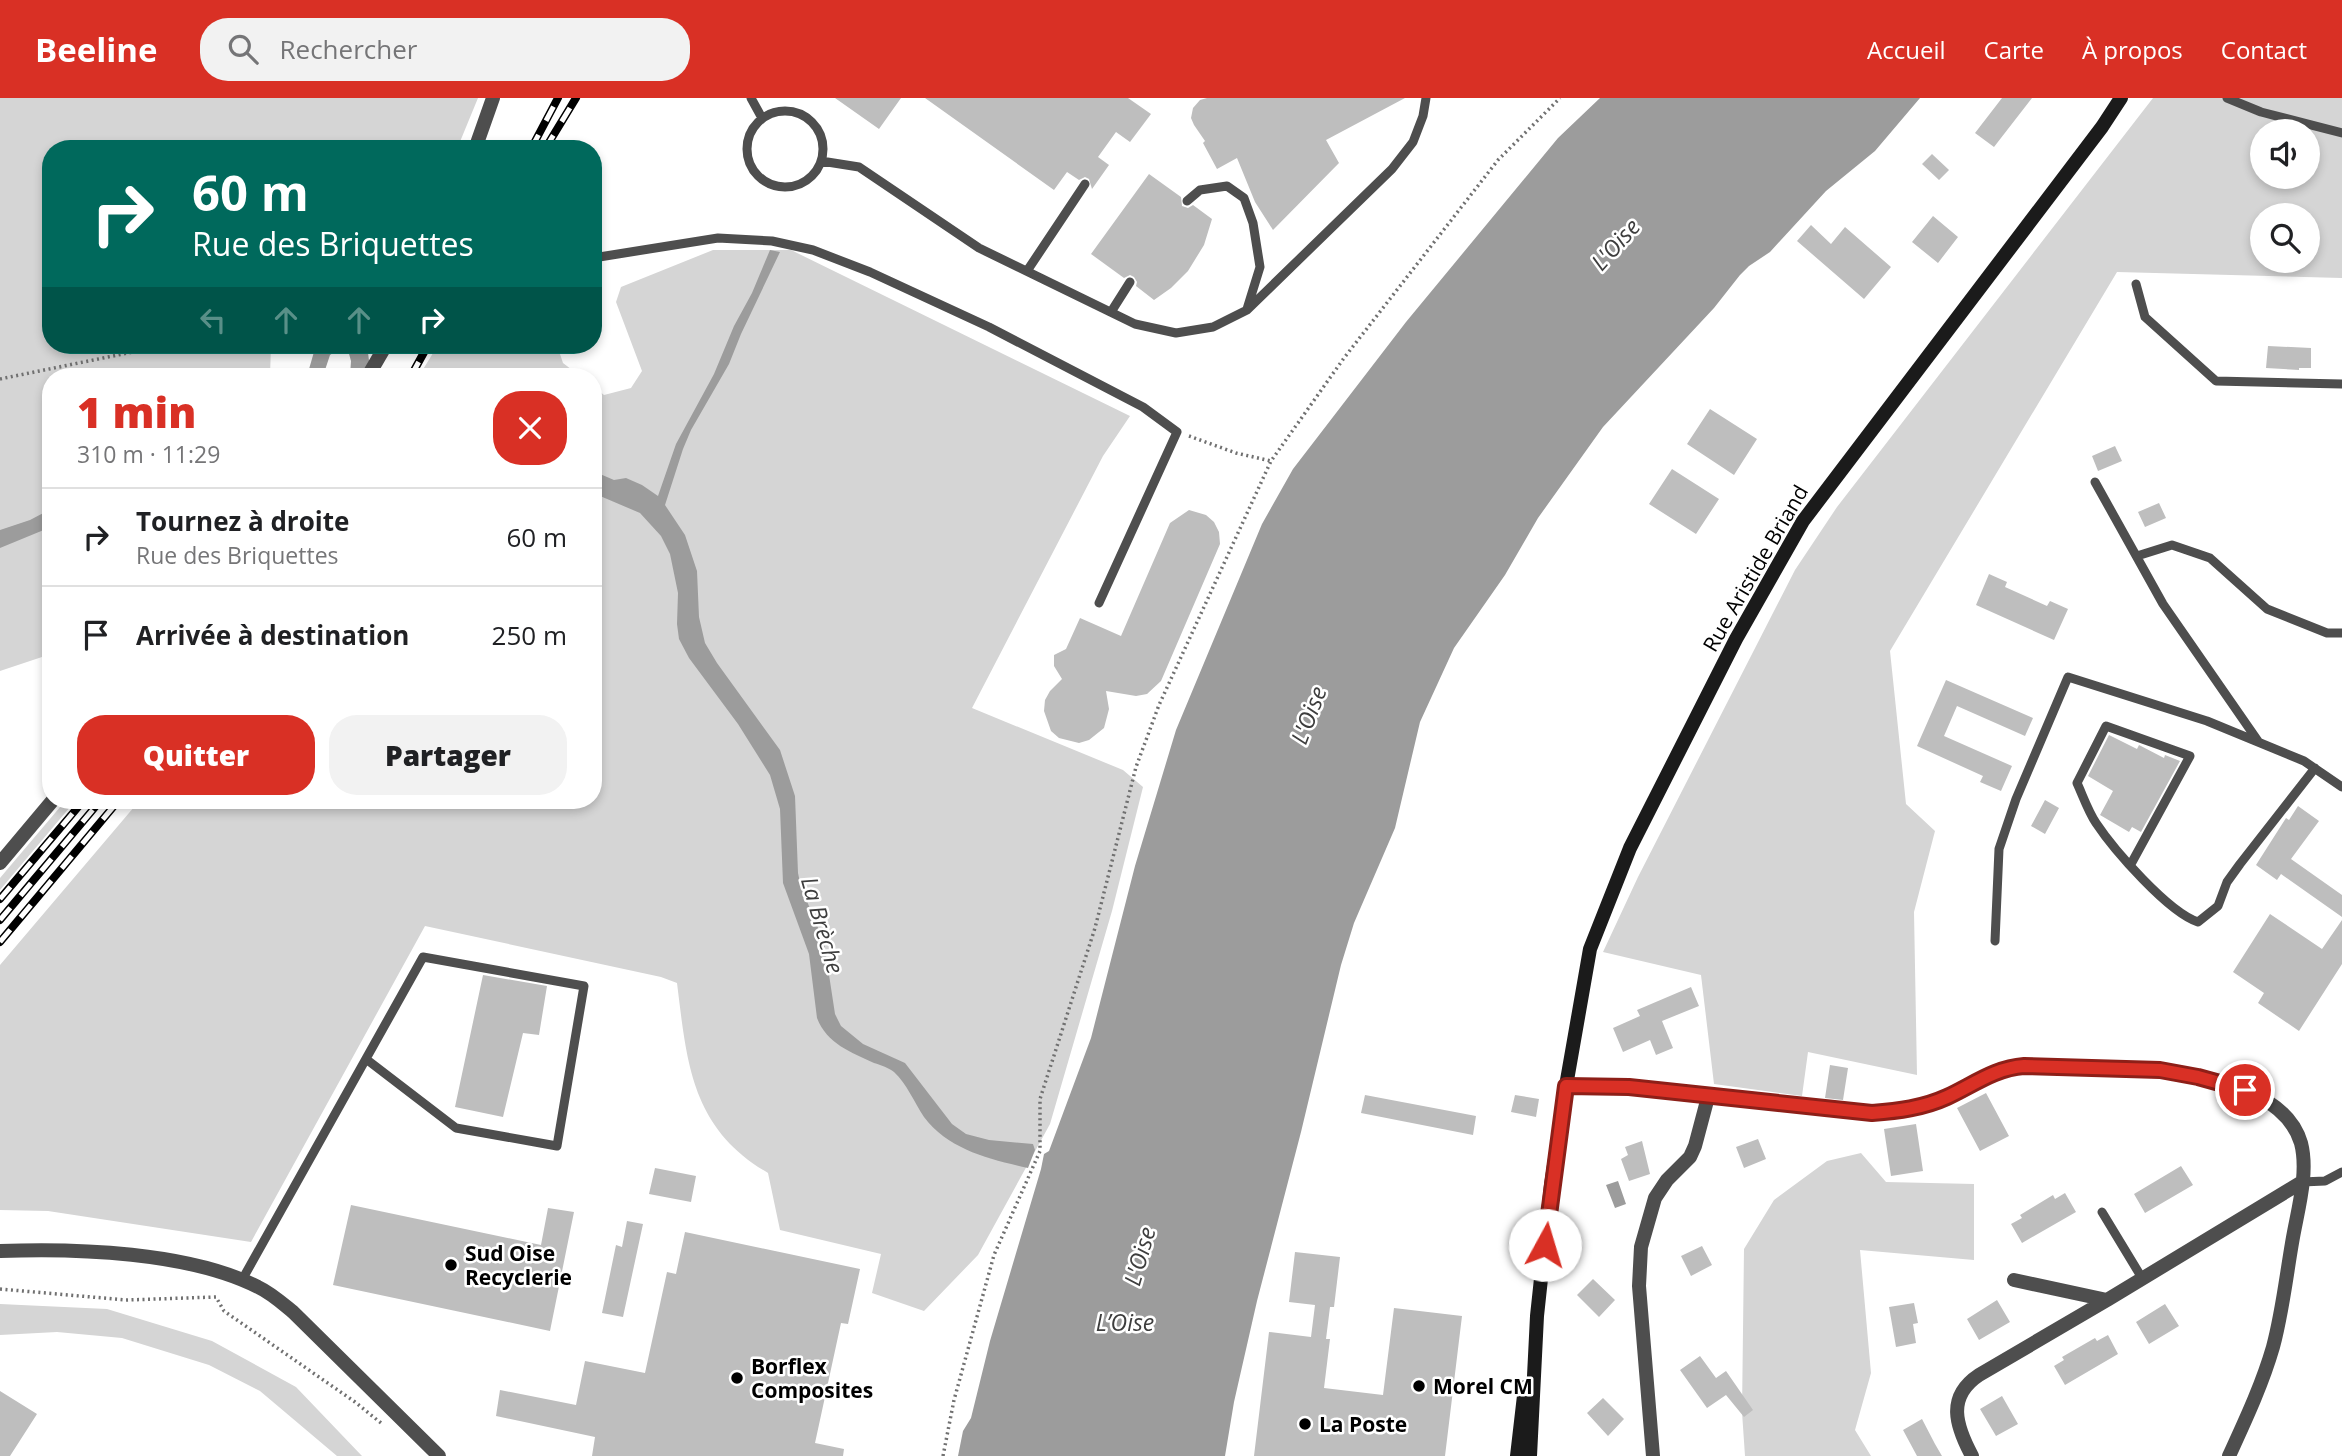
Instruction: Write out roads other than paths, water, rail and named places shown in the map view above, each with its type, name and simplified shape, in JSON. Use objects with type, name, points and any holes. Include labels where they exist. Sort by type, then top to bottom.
[{"type":"main road","name":"Rue Aristide Briand","points":[[1537,1317],[1551,1185],[1590,949],[1630,848],[1736,639],[1802,522],[2102,127],[2121,98]]},
{"type":"main road","points":[[1517,1456],[1537,1317]]},
{"type":"main road","points":[[1530,1456],[1537,1317]]},
{"type":"street","points":[[478,140],[493,98]]},
{"type":"street","points":[[0,863],[45,809]]},
{"type":"street","points":[[1566,1086],[1629,1087],[1872,1113],[1903,1110],[1933,1102],[1993,1073],[2012,1067],[2173,1072],[2245,1090],[2263,1098],[2280,1110],[2294,1126],[2303,1151],[2302,1182],[2282,1307],[2272,1348],[2228,1456]]},
{"type":"street","points":[[1653,1456],[1639,1286],[1641,1247],[1655,1198],[1667,1180],[1690,1157],[1695,1146],[1708,1097]]},
{"type":"street","points":[[1972,1456],[1958,1421],[1958,1404],[1966,1385],[2302,1182]]},
{"type":"street","points":[[0,1251],[75,1252],[143,1257],[201,1268],[257,1286],[282,1302],[439,1456]]},
{"type":"street","points":[[2014,1280],[2107,1300]]},
{"type":"lane","points":[[751,98],[762,118]]},
{"type":"lane","points":[[821,161],[859,167],[979,248],[1135,324],[1176,333],[1213,327],[1247,310],[1392,169],[1413,142],[1423,116],[1426,98]]},
{"type":"lane","points":[[2227,98],[2260,112],[2342,133]]},
{"type":"lane","points":[[785,110],[796,112],[816,126],[821,137],[821,161],[806,181],[794,186],[780,187],[757,176],[746,152],[753,127],[762,118],[785,110]]},
{"type":"lane","points":[[1027,271],[1085,184]]},
{"type":"lane","points":[[1187,201],[1200,191],[1227,186],[1244,198],[1254,223],[1260,267],[1247,310]]},
{"type":"lane","points":[[602,257],[718,238],[772,241],[813,250],[870,271],[989,327],[1143,407],[1177,432],[1099,603]]},
{"type":"lane","points":[[1111,312],[1130,282]]},
{"type":"lane","points":[[2136,284],[2145,317],[2216,381],[2342,384]]},
{"type":"lane","points":[[2095,482],[2163,604],[2259,742]]},
{"type":"lane","points":[[2137,556],[2172,545],[2210,558],[2267,609],[2327,632],[2342,633]]},
{"type":"lane","points":[[1995,941],[1999,849],[2016,799],[2068,677],[2207,721],[2304,761],[2342,787]]},
{"type":"lane","points":[[2131,864],[2190,756],[2106,726],[2077,783],[2096,822],[2131,864],[2171,906],[2187,918],[2199,922],[2218,906],[2227,882],[2315,768]]},
{"type":"lane","points":[[242,1280],[423,957],[584,986],[557,1146],[456,1128],[366,1059]]},
{"type":"lane","points":[[2302,1182],[2325,1181],[2342,1172]]},
{"type":"lane","points":[[2102,1212],[2142,1278]]},
{"type":"water","name":"L’Oise","points":[[1600,98],[1920,98],[1875,151],[1826,191],[1770,252],[1740,275],[1714,308],[1603,427],[1538,518],[1505,575],[1454,648],[1420,722],[1395,828],[1354,923],[1341,965],[1257,1301],[1234,1402],[1225,1456],[958,1456],[1044,1154],[1049,1151],[1091,1038],[1135,866],[1176,730],[1262,524],[1293,469],[1406,322],[1558,138]]},
{"type":"water","points":[[770,250],[780,252],[729,364],[691,430],[665,505],[685,535],[697,571],[699,617],[705,643],[780,750],[795,796],[801,887],[824,942],[835,1014],[841,1026],[863,1044],[905,1063],[952,1124],[966,1134],[989,1140],[1033,1144],[1035,1150],[1028,1168],[971,1152],[945,1138],[924,1117],[894,1072],[841,1046],[821,1027],[817,1018],[809,954],[783,883],[780,809],[770,775],[738,724],[689,658],[679,639],[678,593],[670,554],[661,536],[640,513],[602,497],[602,475],[614,480],[626,478],[658,496],[676,444],[714,374],[734,326],[752,293]]},
{"type":"water","points":[[313,354],[331,354],[326,368],[309,368]]},
{"type":"water","points":[[349,354],[368,354],[370,368],[351,368]]},
{"type":"water","points":[[42,514],[42,531],[0,548],[0,530]]},
{"type":"water","points":[[1618,1181],[1626,1204],[1615,1208],[1606,1185]]},
{"type":"railway","points":[[536,140],[558,98]]},
{"type":"railway","points":[[550,140],[576,98]]},
{"type":"railway","points":[[415,368],[423,354]]},
{"type":"railway","points":[[0,899],[76,809]]},
{"type":"railway","points":[[0,920],[93,809]]},
{"type":"railway","points":[[0,942],[111,809]]},
{"type":"place","name":"Sud Oise Recyclerie","points":[[451,1265]]},
{"type":"place","name":"Borflex Composites","points":[[737,1378]]},
{"type":"place","name":"Morel CM","points":[[1419,1386]]},
{"type":"place","name":"La Poste","points":[[1305,1424]]},
{"type":"water label","name":"L'Oise","points":[[1615,244]]},
{"type":"water label","name":"L'Oise","points":[[1308,715]]},
{"type":"water label","name":"La Brèche","points":[[823,925]]},
{"type":"water label","name":"L'Oise","points":[[1139,1256]]}]
